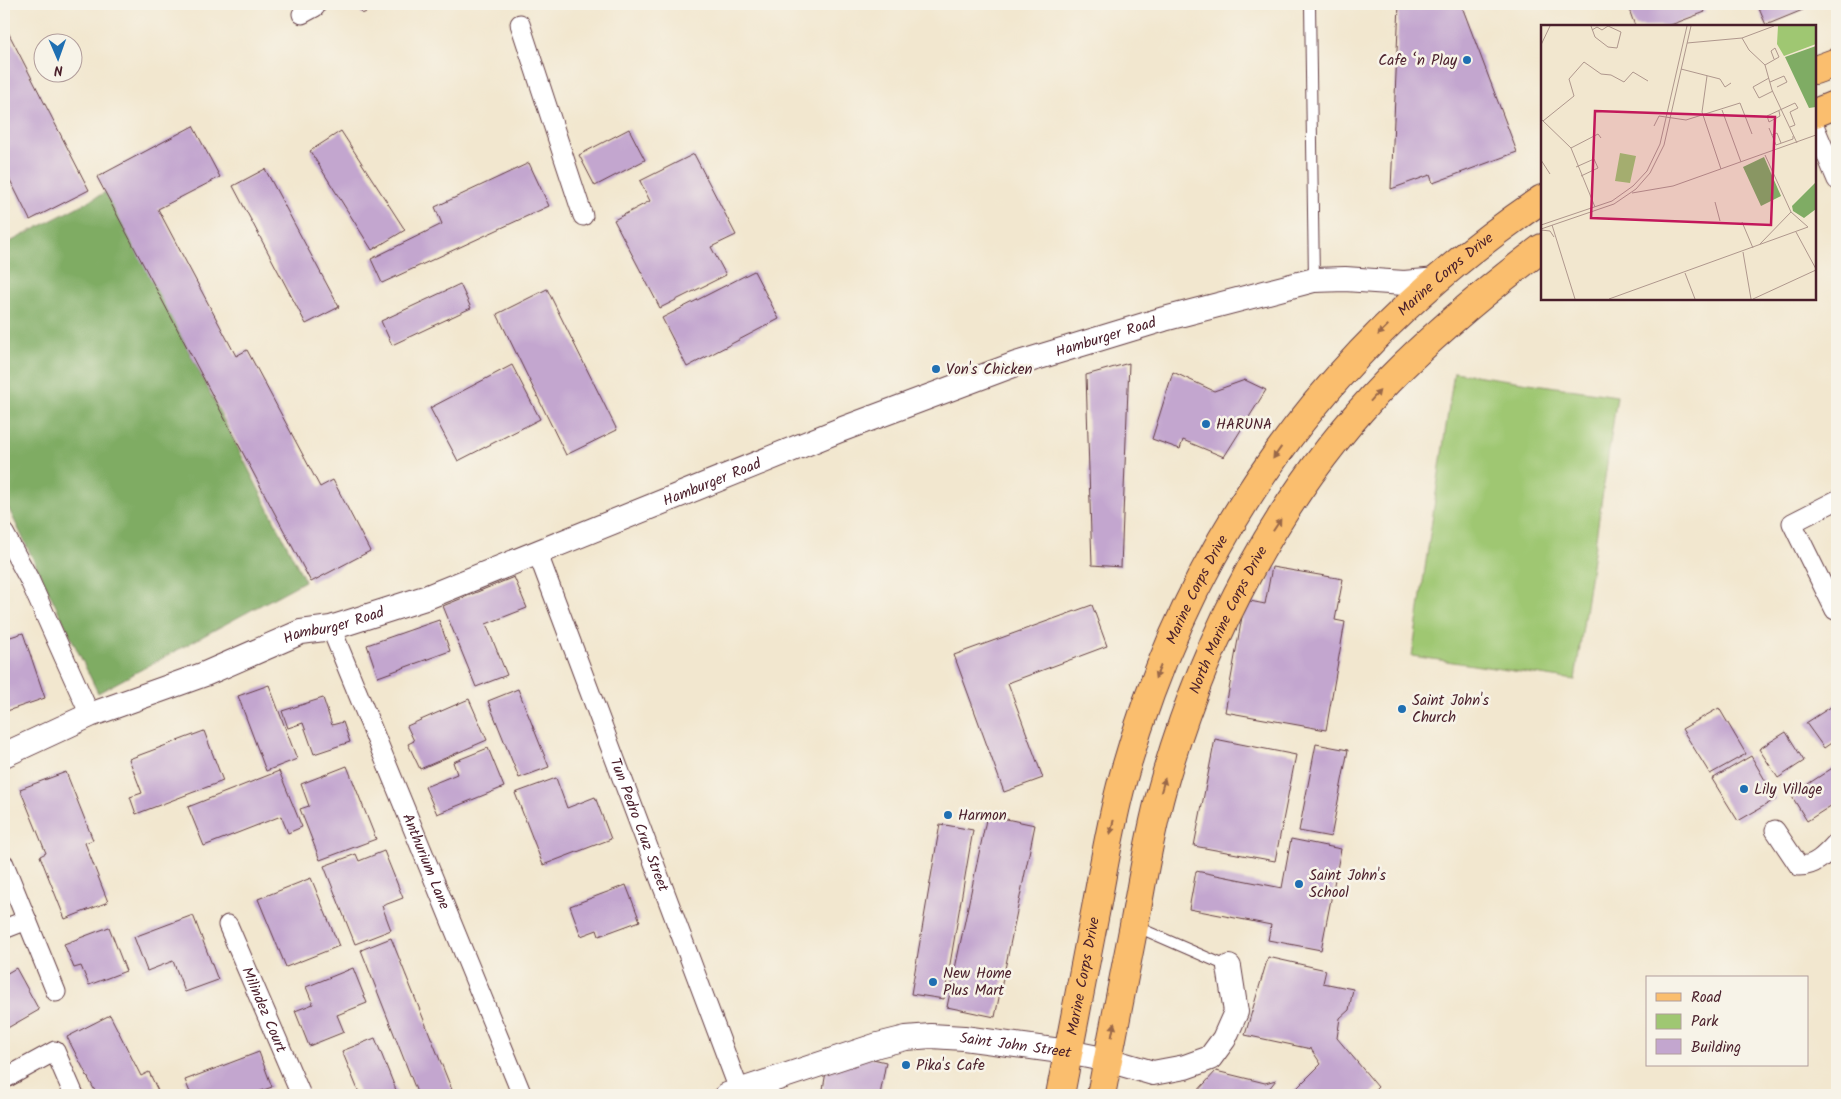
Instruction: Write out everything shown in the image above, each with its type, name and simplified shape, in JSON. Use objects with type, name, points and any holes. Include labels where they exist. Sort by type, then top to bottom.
[{"type":"main road","points":[[1816,70],[1837,62]]},
{"type":"main road","points":[[1816,113],[1837,104]]},
{"type":"main road","name":"Marine Corps Drive","points":[[1060,1095],[1122,780],[1154,679],[1187,603],[1227,528],[1255,485],[1319,398],[1358,354],[1437,280],[1541,200]]},
{"type":"main road","name":"North Marine Corps Drive","points":[[1101,1095],[1162,790],[1190,701],[1224,620],[1262,549],[1324,457],[1350,423],[1387,382],[1463,310],[1541,249]]},
{"type":"street","points":[[520,24],[583,216]]},
{"type":"street","points":[[1816,130],[1837,180]]},
{"type":"street","name":"Hamburger Road","points":[[4,755],[90,715],[205,674],[301,632],[331,628],[425,598],[538,554],[840,430],[1016,364],[1164,319],[1314,280],[1344,279],[1404,283],[1437,280]]},
{"type":"street","points":[[1837,500],[1792,523],[1835,610],[1837,609]]},
{"type":"street","points":[[4,533],[29,579],[90,715]]},
{"type":"street","name":"Tun Pedro Cruz Street","points":[[538,554],[736,1094]]},
{"type":"street","name":"Anthurium Lane","points":[[331,628],[522,1095]]},
{"type":"street","points":[[1775,830],[1799,866],[1808,866],[1821,859],[1837,842]]},
{"type":"street","points":[[4,864],[56,992]]},
{"type":"street","points":[[4,929],[27,920]]},
{"type":"street","name":"Milindez Court","points":[[228,925],[301,1095]]},
{"type":"street","name":"Saint John Street","points":[[736,1094],[878,1045],[906,1038],[931,1036],[964,1038],[1068,1052],[1108,1060],[1153,1073],[1185,1067],[1210,1058],[1224,1039],[1236,1012],[1229,967]]},
{"type":"street","points":[[4,1079],[55,1051],[74,1095]]},
{"type":"lane","points":[[1310,4],[1314,280]]},
{"type":"lane","points":[[1134,926],[1229,967]]},
{"type":"green space","points":[[108,191],[305,581],[98,693],[4,499],[4,245]]},
{"type":"green space","points":[[1454,372],[1617,396],[1575,680],[1412,656]]},
{"type":"building","points":[[357,4],[383,4],[362,14]]},
{"type":"building","points":[[1399,4],[1461,4],[1517,152],[1433,183],[1430,175],[1391,189]]},
{"type":"building","points":[[1627,4],[1701,4],[1705,12],[1671,25],[1635,25]]},
{"type":"building","points":[[1757,4],[1803,4],[1805,9],[1766,25]]},
{"type":"building","points":[[8,32],[89,190],[30,220],[4,168],[4,34]]},
{"type":"building","points":[[193,126],[220,177],[158,209],[236,356],[247,350],[320,487],[333,480],[370,551],[311,582],[97,177]]},
{"type":"building","points":[[629,129],[645,160],[595,186],[579,155]]},
{"type":"building","points":[[341,131],[405,230],[372,250],[310,151]]},
{"type":"building","points":[[694,154],[736,235],[711,247],[726,275],[660,308],[614,220],[650,201],[640,181]]},
{"type":"building","points":[[529,163],[549,206],[382,283],[371,259],[442,224],[435,207]]},
{"type":"building","points":[[265,169],[339,307],[306,324],[233,186]]},
{"type":"building","points":[[754,271],[779,319],[687,367],[662,318]]},
{"type":"building","points":[[460,284],[471,308],[392,345],[381,321]]},
{"type":"building","points":[[547,289],[617,430],[566,455],[497,314]]},
{"type":"building","points":[[1129,363],[1121,567],[1092,565],[1086,375]]},
{"type":"building","points":[[512,365],[540,419],[458,461],[430,408]]},
{"type":"building","points":[[1173,372],[1214,391],[1245,380],[1266,390],[1224,457],[1183,440],[1180,449],[1152,439]]},
{"type":"building","points":[[1272,567],[1343,579],[1335,620],[1345,622],[1326,730],[1225,712],[1245,600],[1265,604]]},
{"type":"building","points":[[514,577],[527,608],[486,624],[507,675],[476,687],[443,606]]},
{"type":"building","points":[[1092,605],[1107,646],[1008,683],[1043,778],[1004,792],[954,655]]},
{"type":"building","points":[[439,620],[450,651],[378,677],[367,645]]},
{"type":"building","points":[[23,633],[45,698],[4,712],[4,639]]},
{"type":"building","points":[[269,685],[297,759],[266,771],[238,696]]},
{"type":"building","points":[[518,689],[549,767],[519,778],[488,701]]},
{"type":"building","points":[[323,698],[332,725],[343,722],[350,742],[314,754],[303,723],[288,728],[282,711]]},
{"type":"building","points":[[469,699],[487,740],[420,769],[408,744],[414,741],[407,726]]},
{"type":"building","points":[[1837,703],[1837,739],[1824,748],[1806,723]]},
{"type":"building","points":[[1719,708],[1746,754],[1710,774],[1682,729]]},
{"type":"building","points":[[204,731],[223,781],[136,814],[130,797],[142,793],[129,759]]},
{"type":"building","points":[[1786,732],[1804,761],[1778,778],[1759,749]]},
{"type":"building","points":[[1215,739],[1296,755],[1275,861],[1194,846]]},
{"type":"building","points":[[1316,744],[1348,750],[1331,837],[1299,831]]},
{"type":"building","points":[[488,748],[504,787],[437,814],[425,787],[457,774],[453,762]]},
{"type":"building","name":"Lily Village","points":[[1751,756],[1776,799],[1738,821],[1712,779]]},
{"type":"building","points":[[1837,765],[1837,802],[1807,821],[1791,795]]},
{"type":"building","points":[[347,766],[376,839],[320,860],[300,809],[309,806],[301,784]]},
{"type":"building","points":[[279,771],[302,827],[288,833],[281,816],[204,846],[188,807]]},
{"type":"building","points":[[66,772],[93,840],[85,843],[108,902],[65,919],[40,856],[46,853],[20,789]]},
{"type":"building","points":[[556,778],[567,808],[595,797],[611,839],[543,865],[515,793]]},
{"type":"building","points":[[987,815],[1035,825],[995,1017],[947,1007]]},
{"type":"building","points":[[940,824],[973,830],[944,999],[911,994]]},
{"type":"building","points":[[1291,839],[1341,849],[1321,950],[1268,940],[1271,925],[1189,909],[1196,871],[1282,888]]},
{"type":"building","points":[[384,851],[403,898],[382,906],[391,930],[355,944],[324,866],[356,854],[359,861]]},
{"type":"building","points":[[311,878],[339,946],[286,967],[258,899]]},
{"type":"building","points":[[626,885],[640,921],[599,936],[597,930],[581,936],[570,906]]},
{"type":"building","points":[[193,915],[218,980],[185,992],[173,961],[147,971],[134,937]]},
{"type":"building","points":[[109,927],[126,971],[89,985],[81,966],[74,968],[64,944]]},
{"type":"building","points":[[391,938],[454,1095],[418,1095],[361,950]]},
{"type":"building","points":[[1268,957],[1326,970],[1323,983],[1353,989],[1349,1010],[1340,1018],[1337,1038],[1378,1087],[1370,1095],[1290,1095],[1321,1064],[1311,1049],[1245,1035]]},
{"type":"building","points":[[16,968],[39,1010],[4,1030],[4,975]]},
{"type":"building","points":[[353,968],[367,1003],[337,1015],[344,1032],[309,1046],[295,1011],[313,1004],[306,987]]},
{"type":"building","points":[[110,1015],[141,1076],[149,1072],[160,1095],[97,1095],[67,1037]]},
{"type":"building","points":[[375,1038],[398,1095],[360,1095],[342,1051]]},
{"type":"building","points":[[259,1052],[272,1087],[250,1095],[191,1095],[185,1080]]},
{"type":"building","points":[[864,1057],[886,1062],[880,1095],[822,1095],[826,1072]]},
{"type":"building","points":[[1216,1071],[1265,1083],[1276,1080],[1264,1095],[1194,1095]]},
{"type":"place","name":"Cafe ‘n Play","points":[[1467,60]]},
{"type":"place","name":"Von's Chicken","points":[[936,369]]},
{"type":"place","name":"HARUNA","points":[[1206,424]]},
{"type":"place","name":"Saint John's Church","points":[[1402,709]]},
{"type":"place","name":"Lily Village","points":[[1744,789]]},
{"type":"place","name":"Harmon","points":[[948,815]]},
{"type":"place","name":"Saint John's School","points":[[1299,884]]},
{"type":"place","name":"New Home Plus Mart","points":[[933,982]]},
{"type":"place","name":"Pika's Cafe","points":[[906,1065]]}]
